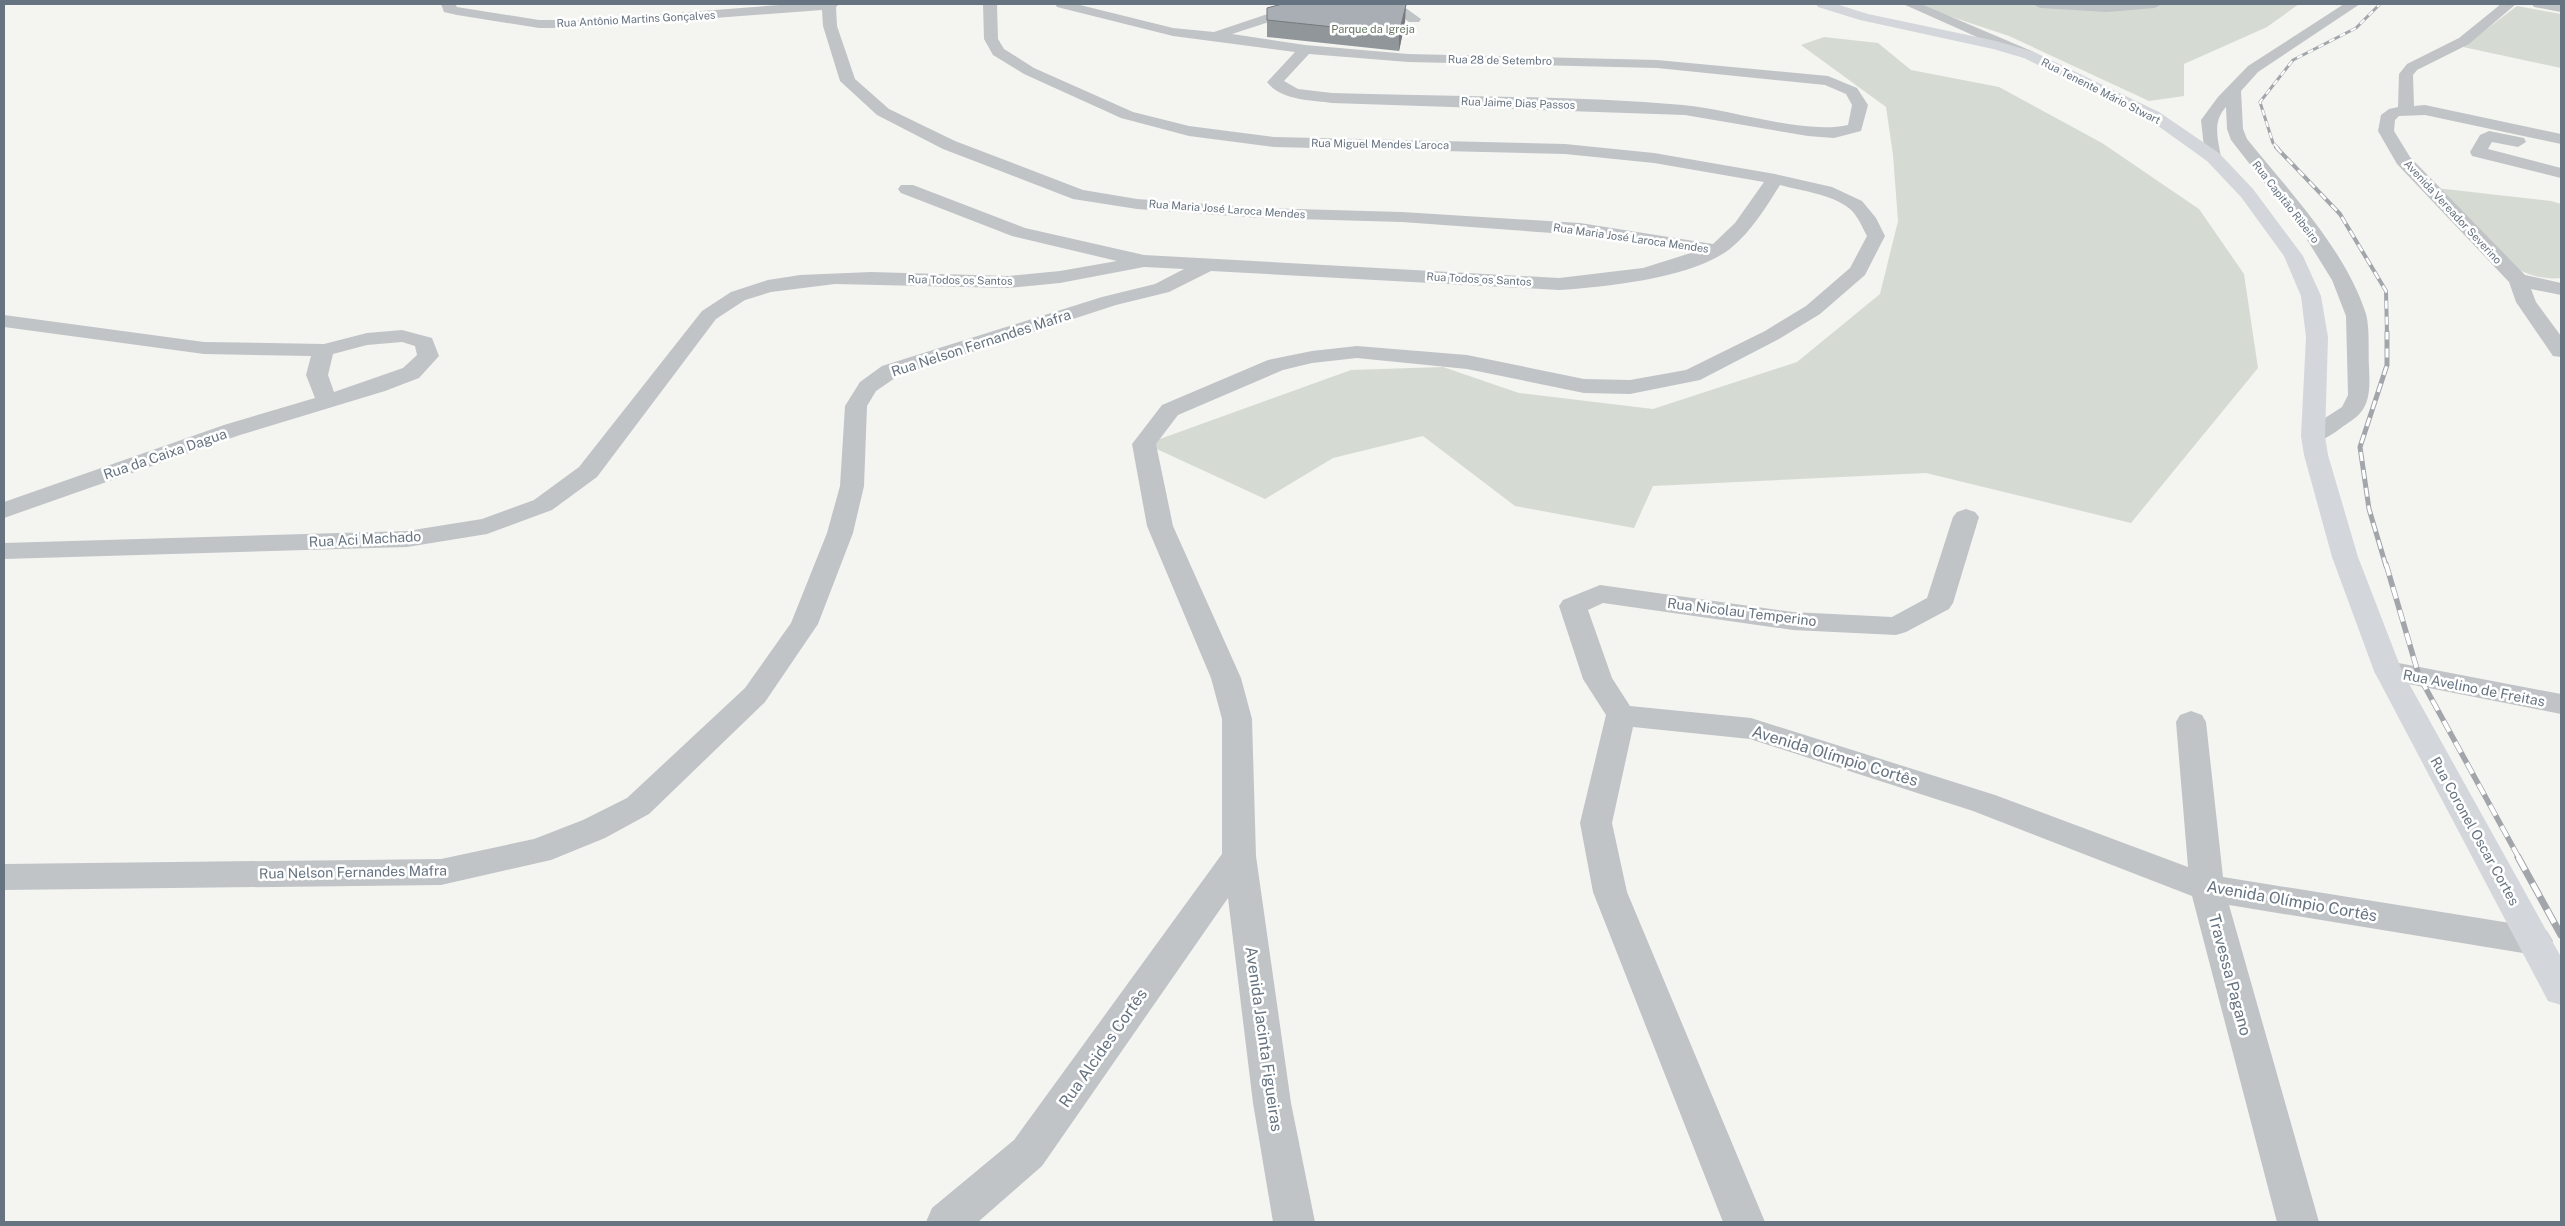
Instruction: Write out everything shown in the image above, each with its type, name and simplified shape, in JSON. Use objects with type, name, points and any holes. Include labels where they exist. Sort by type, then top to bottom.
[{"type":"main road","name":"Rua Tenente Mário Stwart","points":[[1822,4],[1864,17],[1996,45],[2028,55],[2153,115],[2213,158],[2247,193],[2293,256],[2310,296],[2317,337],[2312,436]]},
{"type":"main road","name":"Rua Coronel Oscar Cortes","points":[[2312,436],[2344,557],[2388,671],[2561,990]]},
{"type":"street","name":"Rua Antônio Martins Gonçalves","points":[[448,4],[449,9],[457,11],[538,24],[584,24],[830,4]]},
{"type":"street","name":"Rua Maria José Laroca Mendes","points":[[830,4],[830,26],[848,81],[883,112],[949,145],[1079,194],[1137,204],[1261,213],[1402,217],[1580,229],[1716,250]]},
{"type":"street","name":"Rua Miguel Mendes Laroca","points":[[990,4],[991,39],[998,52],[1029,71],[1128,115],[1189,131],[1274,142],[1565,149],[1654,158],[1775,179],[1826,191]]},
{"type":"street","name":"Rua 28 de Setembro","points":[[1062,4],[1135,24],[1173,32],[1216,36],[1305,49],[1408,58],[1666,65],[1828,81],[1852,91],[1860,105],[1855,128],[1834,133],[1808,131]]},
{"type":"street","points":[[1216,36],[1310,4]]},
{"type":"street","points":[[1391,4],[1414,19]]},
{"type":"street","points":[[1910,4],[2028,55]]},
{"type":"street","points":[[2040,4],[2107,8],[2155,4]]},
{"type":"street","points":[[2213,158],[2207,121],[2212,112],[2253,69],[2353,4]]},
{"type":"street","points":[[2509,4],[2464,41],[2412,66],[2406,74],[2406,110],[2443,112],[2561,139]]},
{"type":"street","points":[[2539,4],[2561,8]]},
{"type":"street","points":[[511,21],[556,10]]},
{"type":"street","name":"Rua Jaime Dias Passos","points":[[1305,49],[1275,80],[1278,86],[1294,93],[1332,98],[1614,106],[1685,110],[1808,131]]},
{"type":"street","name":"Rua Capitão Ribeiro","points":[[2233,90],[2235,129],[2239,140],[2309,228],[2342,280],[2356,316],[2359,395],[2350,410],[2312,436]]},
{"type":"street","name":"Avenida Vereador Severino","points":[[2406,110],[2395,112],[2387,118],[2386,131],[2403,160],[2518,280],[2526,302],[2561,351]]},
{"type":"street","points":[[2561,152],[2489,136],[2478,152],[2561,173]]},
{"type":"street","name":"Rua Todos os Santos","points":[[907,189],[1019,232],[1144,261],[1211,263],[1559,284],[1615,281],[1642,276],[1716,250],[1751,217],[1775,179]]},
{"type":"street","name":"Avenida Jacinta Figueiras","points":[[1294,1222],[1272,1103],[1239,856],[1237,719],[1226,678],[1160,526],[1144,444],[1170,410],[1276,365],[1312,357],[1358,352],[1467,362],[1584,386],[1630,387],[1692,375],[1788,325],[1812,310],[1858,271],[1876,236],[1868,218],[1856,205],[1826,191]]},
{"type":"street","name":"Rua Todos os Santos","points":[[775,284],[823,278],[1008,282],[1056,279],[1144,261]]},
{"type":"street","name":"Rua Nelson Fernandes Mafra","points":[[4,877],[441,872],[539,851],[603,825],[638,806],[755,695],[804,624],[840,533],[852,486],[856,406],[868,387],[890,371],[1109,301],[1162,288],[1211,263]]},
{"type":"street","points":[[2518,280],[2561,289]]},
{"type":"street","name":"Rua Aci Machado","points":[[4,551],[407,540],[487,526],[543,505],[588,472],[709,314],[736,296],[775,284]]},
{"type":"street","name":"Rua da Caixa Dagua","points":[[4,321],[204,348],[324,350],[367,339],[402,336],[425,342],[428,356],[411,373],[377,386],[232,430],[4,510]]},
{"type":"street","points":[[324,350],[316,368],[317,382],[327,400]]},
{"type":"street","name":"Rua Nicolau Temperino","points":[[1621,715],[1598,679],[1573,606],[1600,594],[1793,621],[1896,626],[1939,603],[1966,517]]},
{"type":"street","name":"Rua Avelino de Freitas","points":[[2388,671],[2561,704]]},
{"type":"street","points":[[1621,715],[1596,823],[1610,892],[1744,1222]]},
{"type":"street","name":"Avenida Olímpio Cortês","points":[[1621,715],[1751,729],[1984,803],[2207,888],[2535,941]]},
{"type":"street","name":"Travessa Pagano","points":[[2191,722],[2207,888],[2298,1222]]},
{"type":"street","name":"Rua Alcides Cortês","points":[[947,1222],[1028,1153],[1239,856]]},
{"type":"shaded area","points":[[1913,4],[2299,4],[2267,27],[2184,64],[2184,96],[2149,101],[2009,36]]},
{"type":"shaded area","points":[[2517,6],[2561,14],[2561,68],[2463,47]]},
{"type":"shaded area","points":[[1824,37],[1878,43],[1911,70],[1999,87],[2102,143],[2199,209],[2244,274],[2258,368],[2131,523],[1926,473],[1653,486],[1634,528],[1515,506],[1423,436],[1333,458],[1265,499],[1146,444],[1351,370],[1443,367],[1519,393],[1653,409],[1797,362],[1880,294],[1898,221],[1893,155],[1886,107],[1801,45]]},
{"type":"shaded area","points":[[2436,188],[2551,201],[2561,204],[2561,278],[2541,277],[2523,272],[2506,262],[2475,234]]},
{"type":"building","points":[[1282,4],[1406,5],[1399,34],[1267,20],[1267,8]]},
{"type":"railway","points":[[2278,148],[2273,143],[2260,102],[2293,60],[2356,28],[2380,4]]},
{"type":"railway","points":[[2276,147],[2340,214],[2386,291],[2387,333]]},
{"type":"railway","points":[[2386,566],[2369,509],[2360,447],[2387,365],[2387,333]]},
{"type":"railway","points":[[2386,564],[2419,676],[2519,858]]},
{"type":"railway","points":[[2518,857],[2561,935]]},
{"type":"park label","name":"Parque da Igreja","points":[[1373,29]]}]
